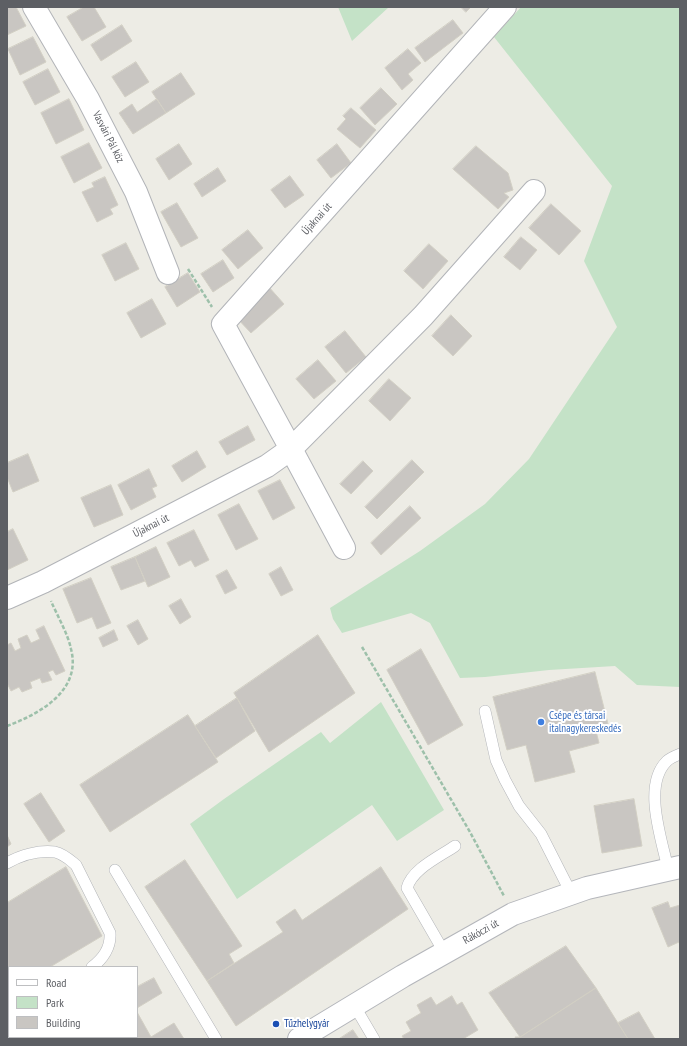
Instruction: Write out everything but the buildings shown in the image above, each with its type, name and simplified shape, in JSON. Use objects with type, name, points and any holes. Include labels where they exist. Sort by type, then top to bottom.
[{"type":"street","name":"Vasvári Pál köz","points":[[34,7],[88,99],[136,192],[168,273]]},
{"type":"street","name":"Újaknai út","points":[[223,324],[505,7]]},
{"type":"street","name":"Újaknai út","points":[[7,598],[43,582],[267,466],[291,449],[423,316],[534,191]]},
{"type":"street","points":[[223,324],[344,548]]},
{"type":"street","name":"Rákóczi út","points":[[299,1039],[444,952],[513,914],[571,893],[674,868]]},
{"type":"lane","points":[[484,711],[496,760],[505,780],[520,806],[541,834],[571,893]]},
{"type":"lane","points":[[674,868],[657,820],[654,791],[661,769],[666,762],[680,754]]},
{"type":"lane","points":[[444,952],[407,888],[409,880],[416,872],[455,846]]},
{"type":"lane","points":[[7,863],[35,852],[56,852],[68,858],[76,865],[110,933],[111,941],[107,950],[100,962],[94,966]]},
{"type":"lane","points":[[115,870],[216,1039]]},
{"type":"lane","points":[[354,1005],[374,1039]]},
{"type":"path","points":[[168,273],[188,269],[223,324]]},
{"type":"path","points":[[7,726],[28,718],[45,708],[58,697],[67,685],[73,669],[72,650],[43,582]]},
{"type":"path","points":[[362,647],[470,832],[513,914]]},
{"type":"green space","points":[[338,7],[389,7],[352,41]]},
{"type":"green space","points":[[521,7],[680,7],[680,687],[637,685],[615,666],[460,678],[430,623],[411,613],[342,633],[333,619],[330,608],[420,551],[485,504],[529,459],[617,327],[584,261],[612,186],[494,37]]},
{"type":"green space","points":[[381,702],[444,810],[397,841],[372,805],[237,899],[190,824],[321,732],[330,743]]},
{"type":"place","name":"Csépe és társai italnagykereskedés","points":[[541,722]]},
{"type":"place","name":"Tűzhelygyár","points":[[276,1024]]}]
